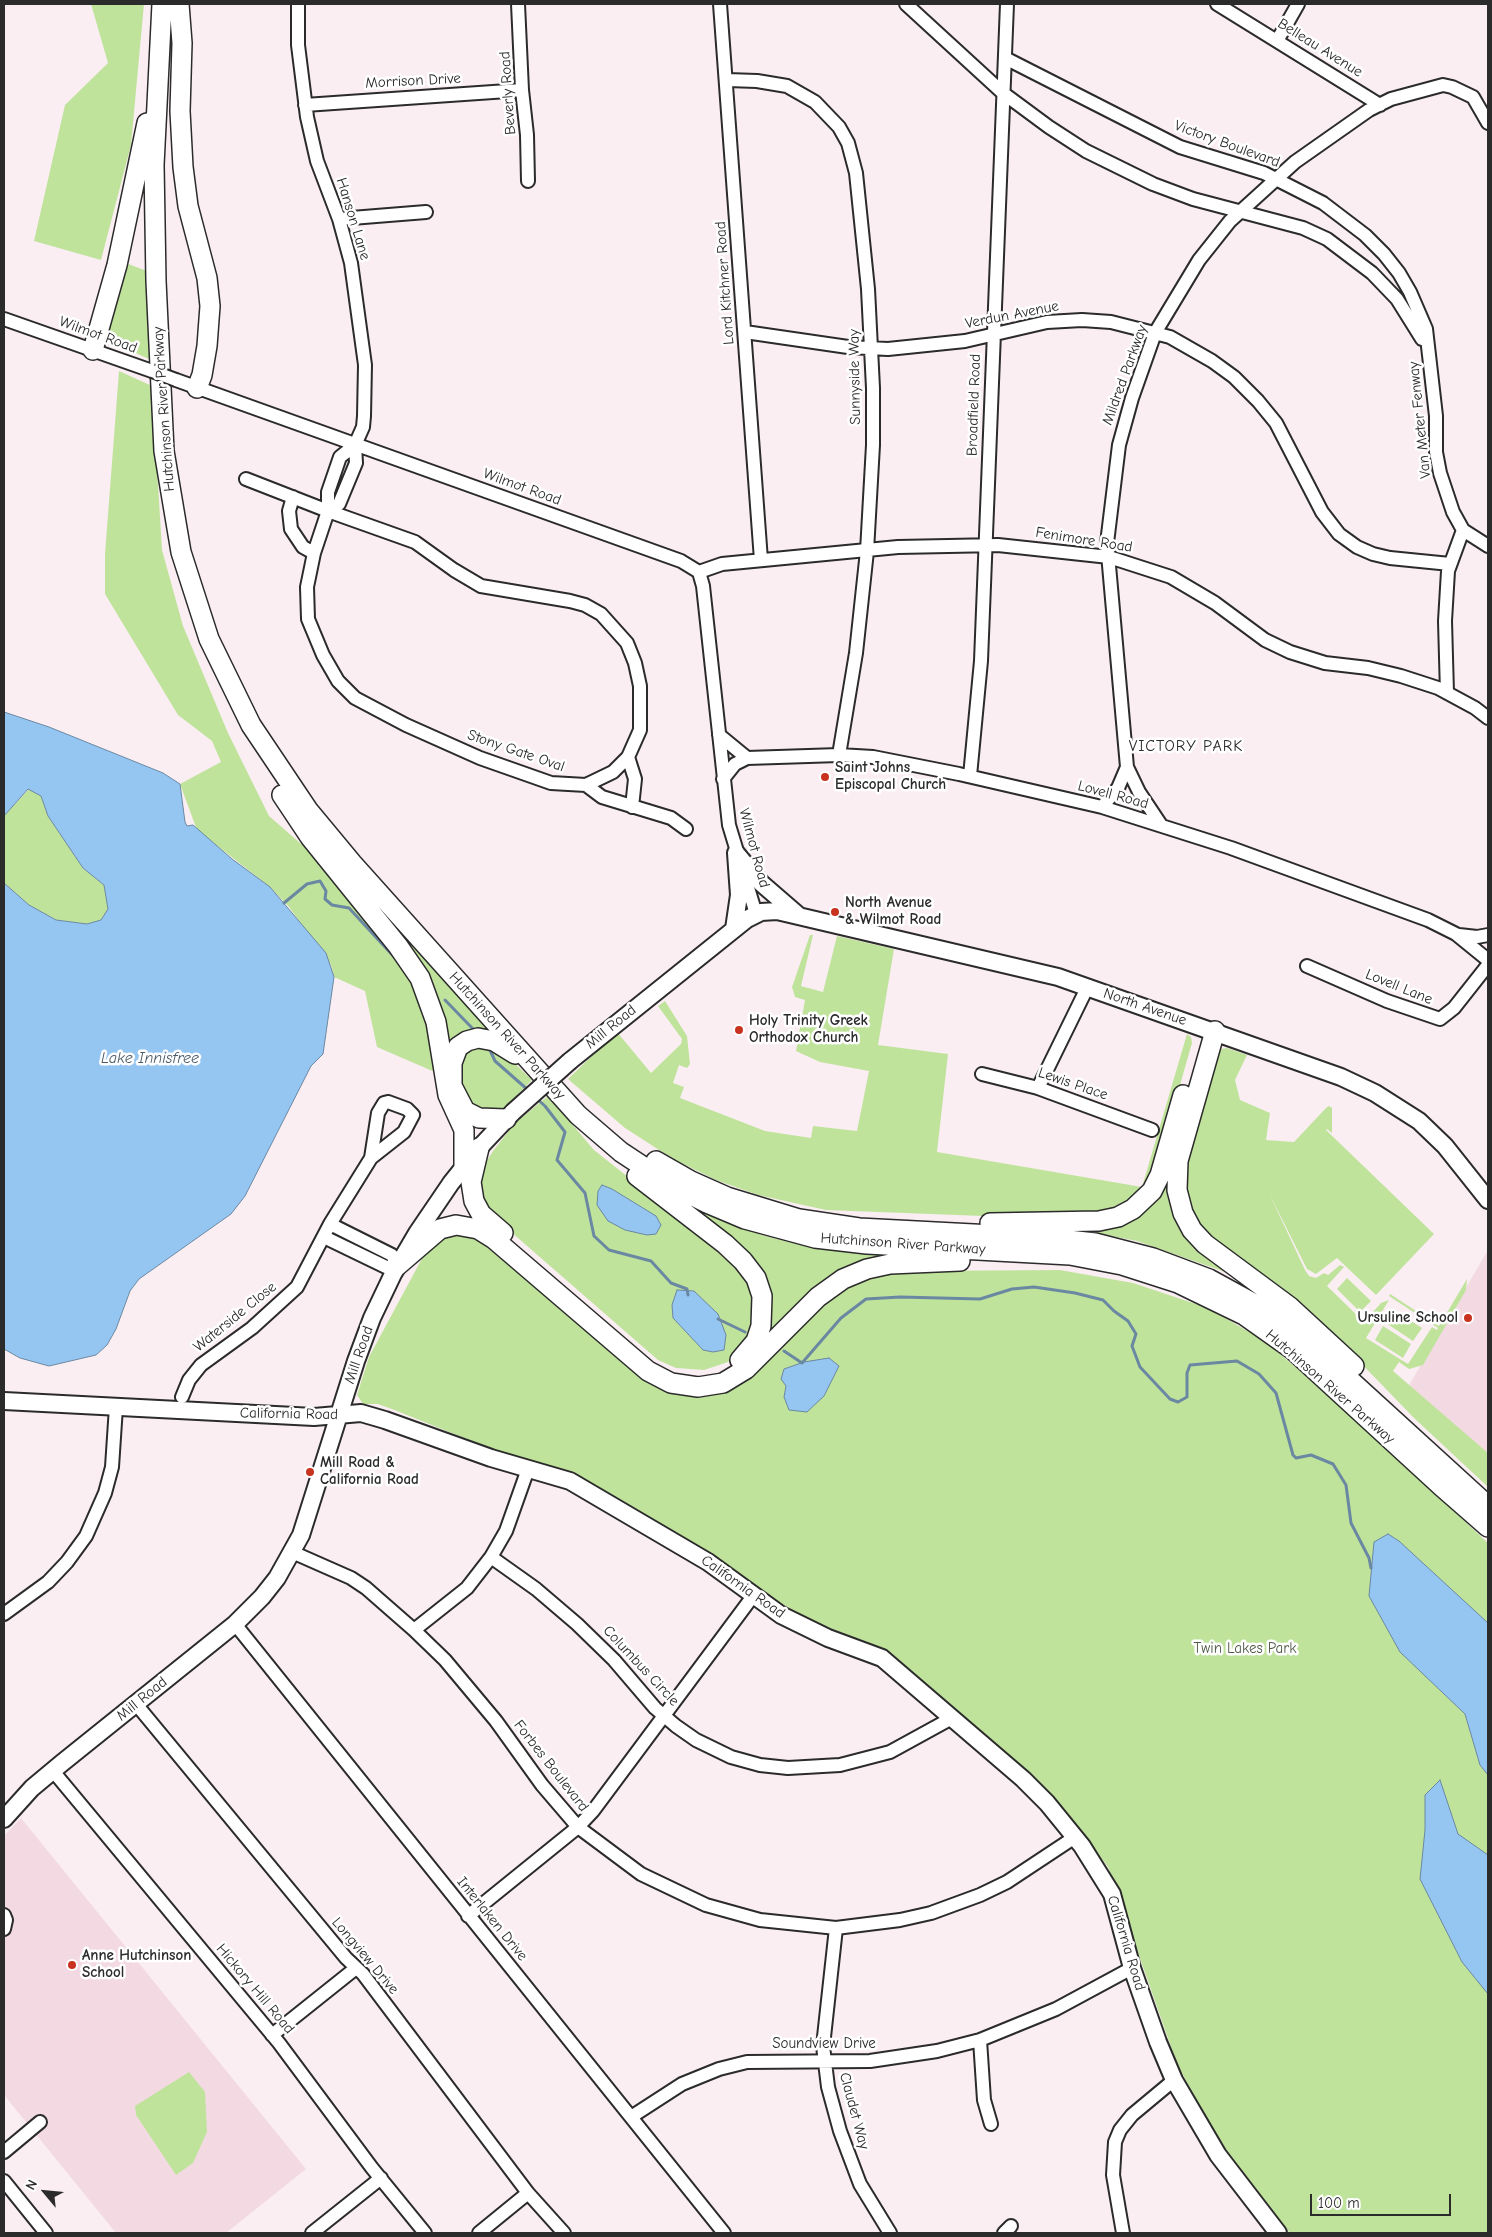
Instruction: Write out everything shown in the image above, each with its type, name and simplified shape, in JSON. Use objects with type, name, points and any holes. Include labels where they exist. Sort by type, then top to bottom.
[{"type":"highway","name":"Hutchinson River Parkway","points":[[162,4],[158,63],[154,213],[164,451],[181,552],[201,618],[220,664],[251,725],[308,810],[574,1110],[621,1152],[659,1178],[707,1204],[764,1226],[815,1238],[848,1243],[1050,1253],[1104,1260],[1178,1283],[1228,1306],[1260,1326],[1307,1362],[1488,1527]]},
{"type":"highway","name":"Hutchinson River Parkway","points":[[177,4],[168,98],[166,202],[170,366],[178,473],[190,541],[210,606],[235,669],[266,729],[304,785],[347,839],[564,1082],[612,1129],[675,1172],[714,1192],[746,1204],[820,1223],[901,1230],[1050,1238],[1095,1243],[1154,1258],[1209,1279],[1256,1304],[1307,1340],[1488,1506]]},
{"type":"highway","points":[[177,4],[182,43],[180,111],[183,168],[188,206],[207,278],[210,306],[207,346],[202,374],[197,388]]},
{"type":"highway","points":[[92,350],[117,265],[158,63]]},
{"type":"highway","points":[[220,664],[242,723],[257,754],[278,788],[319,849],[406,957],[425,989],[440,1036],[448,1096],[464,1130],[464,1166]]},
{"type":"highway","points":[[901,1230],[976,1223],[1099,1221],[1118,1217],[1133,1208],[1152,1191],[1160,1175],[1209,1029]]},
{"type":"highway","points":[[1209,1029],[1178,1161],[1177,1190],[1187,1222],[1205,1244],[1278,1296],[1326,1338],[1396,1408],[1465,1486]]},
{"type":"highway","points":[[509,1116],[479,1118],[470,1114],[461,1106],[451,1078],[455,1052],[467,1041],[478,1038],[489,1039],[536,1069]]},
{"type":"highway","points":[[479,1148],[472,1176],[472,1193],[477,1208],[486,1219],[661,1366],[675,1374],[700,1377],[716,1374],[732,1366],[751,1348],[761,1326],[762,1296],[756,1278],[743,1261],[725,1244],[614,1158],[574,1110]]},
{"type":"highway","points":[[397,1266],[440,1229],[456,1224],[478,1229],[494,1239],[648,1371],[671,1383],[698,1387],[723,1383],[739,1374],[818,1296],[843,1279],[867,1269],[890,1264],[924,1261],[1104,1260]]},
{"type":"main road","points":[[736,853],[761,883],[801,916]]},
{"type":"main road","points":[[734,929],[739,895],[736,853]]},
{"type":"main road","name":"North Avenue","points":[[756,914],[772,911],[801,916],[1014,965],[1088,986],[1341,1078],[1393,1103],[1432,1132],[1488,1200]]},
{"type":"main road","name":"Mill Road","points":[[4,1819],[32,1788],[235,1624],[262,1597],[292,1552],[311,1507],[339,1415],[372,1318],[397,1266],[428,1216],[464,1166],[509,1116],[570,1061],[734,929],[756,914]]},
{"type":"main road","name":"California Road","points":[[4,1401],[314,1417],[361,1413],[385,1420],[528,1469],[570,1481],[708,1562],[753,1596],[799,1625],[882,1658],[1023,1779],[1047,1803],[1097,1867],[1112,1894],[1132,1968],[1158,2042],[1174,2080],[1218,2155],[1245,2194],[1278,2233]]},
{"type":"street","name":"Hanson Lane","points":[[298,4],[298,45],[305,105],[317,160],[339,220],[354,279],[365,364],[363,427],[355,445]]},
{"type":"street","name":"Beverly Road","points":[[518,4],[522,90],[527,136],[528,181]]},
{"type":"street","name":"Lord Kitchner Road","points":[[720,4],[762,560]]},
{"type":"street","points":[[906,4],[1003,93],[1049,127],[1123,171],[1177,193],[1240,212]]},
{"type":"street","name":"Broadfield Road","points":[[970,776],[981,661],[992,335],[1007,4]]},
{"type":"street","name":"Belleau Avenue","points":[[1217,4],[1380,105]]},
{"type":"street","points":[[1277,41],[1298,4]]},
{"type":"street","name":"Victory Boulevard","points":[[1005,58],[1180,147],[1264,173],[1277,179],[1323,204],[1347,220],[1384,254],[1410,292],[1426,329],[1429,352]]},
{"type":"street","name":"Sunnyside Way","points":[[727,80],[771,83],[801,93],[827,112],[848,143],[857,182],[872,350],[873,445],[867,550],[856,653],[839,755]]},
{"type":"street","name":"Mildred Parkway","points":[[1161,825],[1139,792],[1127,767],[1107,543],[1119,445],[1132,398],[1155,332],[1199,260],[1221,231],[1277,179],[1327,138],[1380,105],[1430,87],[1443,85],[1452,86],[1473,98],[1488,123]]},
{"type":"street","name":"Morrison Drive","points":[[305,105],[522,90]]},
{"type":"street","points":[[339,220],[426,212]]},
{"type":"street","name":"Van Meter Fenway","points":[[1240,212],[1303,228],[1327,239],[1349,254],[1397,299],[1429,352],[1440,474],[1453,512],[1463,530]]},
{"type":"street","name":"Wilmot Road","points":[[4,319],[681,561],[699,572],[703,586],[729,825],[756,914]]},
{"type":"street","name":"Verdun Avenue","points":[[745,332],[872,350],[932,346],[1047,322],[1082,320],[1111,322],[1155,332],[1177,341],[1212,361],[1234,377],[1258,401],[1276,423],[1322,512],[1339,534],[1357,547],[1373,554],[1390,558],[1450,564]]},
{"type":"street","name":"Stony Gate Oval","points":[[328,511],[415,542],[454,570],[481,586],[570,601],[585,605],[601,614],[627,643],[635,663],[640,686],[640,730],[628,757],[613,772],[586,785],[550,783],[480,758],[374,709],[344,689],[330,670],[308,619],[307,587],[314,553],[328,511],[328,492],[340,457],[355,445]]},
{"type":"street","name":"Stony Gate Oval","points":[[328,511],[339,504],[351,478],[356,463],[355,445]]},
{"type":"street","points":[[246,479],[328,511]]},
{"type":"street","points":[[293,497],[289,511],[291,530],[303,546],[314,553]]},
{"type":"street","points":[[1447,693],[1445,620],[1450,564],[1463,530],[1488,546]]},
{"type":"street","name":"Fenimore Road","points":[[699,572],[718,565],[898,547],[986,545],[1109,557],[1171,577],[1207,598],[1265,640],[1290,652],[1325,663],[1368,668],[1401,676],[1447,693],[1488,718]]},
{"type":"street","points":[[719,736],[747,758],[735,764],[723,779]]},
{"type":"street","name":"Lovell Road","points":[[747,758],[839,755],[872,757],[970,776],[1102,807],[1231,848],[1428,920],[1456,934],[1488,960]]},
{"type":"street","points":[[628,757],[635,779],[632,807]]},
{"type":"street","name":"Mildred Parkway","points":[[1102,807],[1118,788],[1127,767]]},
{"type":"street","points":[[586,785],[602,797],[670,818],[686,829]]},
{"type":"street","name":"Lovell Road","points":[[1456,934],[1477,937],[1488,936]]},
{"type":"street","name":"Lovell Lane","points":[[1307,966],[1387,1001],[1440,1019],[1454,1008],[1488,964]]},
{"type":"street","points":[[1038,1088],[1088,986]]},
{"type":"street","name":"Lewis Place","points":[[982,1074],[1038,1088],[1152,1130]]},
{"type":"street","name":"Waterside Close","points":[[182,1397],[189,1380],[201,1365],[252,1328],[297,1287],[330,1224],[371,1158]]},
{"type":"street","points":[[324,1237],[386,1267],[397,1266],[392,1255],[330,1224]]},
{"type":"street","points":[[356,1252],[362,1240]]},
{"type":"street","points":[[4,1614],[48,1582],[86,1536],[105,1493],[112,1467],[116,1407]]},
{"type":"street","points":[[414,1630],[467,1588],[491,1557],[506,1531],[528,1469]]},
{"type":"street","name":"Forbes Boulevard","points":[[292,1552],[351,1578],[366,1588],[414,1630],[445,1660],[496,1721],[542,1785],[578,1827],[640,1874],[706,1905],[760,1920],[836,1928],[900,1920],[932,1913],[980,1896],[1007,1882],[1075,1837]]},
{"type":"street","name":"Columbus Circle","points":[[491,1557],[536,1589],[577,1624],[664,1716],[696,1740],[731,1758],[760,1765],[788,1768],[840,1765],[890,1752],[952,1718]]},
{"type":"street","points":[[468,1916],[578,1827],[593,1811],[753,1596]]},
{"type":"street","name":"Interlaken Drive","points":[[235,1624],[724,2233]]},
{"type":"street","name":"Longview Drive","points":[[136,1704],[356,1968],[528,2193],[564,2233]]},
{"type":"street","name":"Hickory Hill Road","points":[[53,1771],[272,2035],[425,2233]]},
{"type":"street","points":[[4,1915],[6,1920],[4,1929]]},
{"type":"street","name":"Claudet Way","points":[[836,1928],[823,2046],[834,2114],[852,2167],[872,2207],[890,2233]]},
{"type":"street","points":[[272,2035],[356,1968]]},
{"type":"street","name":"Soundview Drive","points":[[631,2117],[682,2084],[719,2069],[763,2060],[844,2063],[904,2058],[980,2040],[1056,2009],[1132,1968]]},
{"type":"street","points":[[980,2040],[984,2100],[991,2124]]},
{"type":"street","points":[[1123,2233],[1113,2175],[1115,2142],[1120,2130],[1132,2115],[1174,2080]]},
{"type":"street","points":[[4,2152],[40,2122]]},
{"type":"street","points":[[312,2233],[381,2178]]},
{"type":"street","points":[[4,2181],[46,2233]]},
{"type":"street","points":[[479,2233],[528,2193]]},
{"type":"shaded area","name":"Ursuline School","points":[[1488,1250],[1488,1453],[1408,1387]]},
{"type":"shaded area","name":"Anne Hutchinson School","points":[[21,1818],[306,2169],[226,2233],[116,2233],[4,2095],[4,1836]]},
{"type":"green space","points":[[91,4],[144,4],[131,145],[101,260],[34,241],[65,105],[108,63]]},
{"type":"green space","points":[[123,262],[147,271],[151,360],[107,340]]},
{"type":"green space","points":[[119,371],[152,386],[162,550],[183,626],[228,733],[269,816],[315,856],[415,978],[426,1008],[437,1073],[377,1047],[365,991],[334,977],[331,965],[289,907],[270,887],[197,830],[180,784],[221,762],[212,741],[178,715],[105,594],[105,554]]},
{"type":"green space","points":[[29,789],[41,796],[48,816],[83,868],[104,885],[108,909],[101,920],[87,924],[56,920],[29,905],[4,883],[4,816]]},
{"type":"green space","points":[[347,869],[496,1038],[472,1032],[449,1061],[438,1007]]},
{"type":"green space","points":[[810,935],[813,935],[801,986],[823,992],[837,936],[894,949],[878,1045],[948,1054],[937,1152],[1142,1187],[1187,1034],[1191,1037],[1192,1043],[1157,1165],[1148,1186],[1121,1210],[1093,1215],[1009,1217],[826,1210],[758,1195],[716,1180],[673,1159],[625,1128],[568,1079],[617,1032],[651,1073],[681,1044],[682,1039],[658,1006],[665,1001],[687,1036],[690,1064],[687,1068],[679,1065],[673,1083],[684,1087],[680,1098],[765,1131],[811,1138],[813,1126],[857,1131],[869,1071],[820,1062],[796,1051],[805,1000],[795,997],[792,987]]},
{"type":"green space","points":[[479,1043],[505,1054],[532,1080],[501,1111],[482,1115],[461,1095],[461,1052]]},
{"type":"green space","points":[[1227,1048],[1247,1055],[1235,1080],[1240,1100],[1270,1113],[1266,1140],[1294,1142],[1329,1106],[1332,1108],[1332,1133],[1326,1130],[1434,1234],[1376,1295],[1337,1258],[1316,1274],[1307,1269],[1269,1193],[1309,1276],[1316,1278],[1324,1273],[1328,1275],[1340,1265],[1344,1267],[1327,1286],[1364,1322],[1381,1303],[1389,1300],[1366,1338],[1408,1364],[1432,1327],[1437,1330],[1438,1328],[1389,1296],[1390,1294],[1439,1326],[1467,1279],[1466,1290],[1423,1365],[1409,1369],[1399,1362],[1393,1371],[1488,1453],[1488,1487],[1414,1418],[1353,1355],[1209,1238],[1194,1219],[1186,1199],[1184,1172],[1218,1053],[1221,1049]]},
{"type":"green space","points":[[548,1096],[594,1150],[730,1258],[745,1276],[755,1296],[755,1324],[746,1345],[728,1362],[704,1370],[676,1368],[658,1360],[487,1211],[478,1183],[481,1170],[515,1123]]},
{"type":"green space","points":[[1174,1146],[1171,1190],[1230,1270],[1228,1273],[1137,1241],[1076,1229],[1121,1220]]},
{"type":"green space","points":[[705,1213],[762,1235],[804,1246],[894,1256],[870,1262],[760,1348],[768,1307],[702,1217]]},
{"type":"green space","name":"Twin Lakes Park","points":[[458,1232],[477,1235],[648,1379],[715,1393],[845,1286],[872,1277],[911,1271],[1060,1270],[1133,1283],[1208,1308],[1266,1342],[1341,1406],[1488,1543],[1488,2233],[1290,2233],[1234,2168],[1177,2064],[1108,1867],[1065,1810],[1022,1767],[901,1663],[878,1647],[809,1620],[753,1586],[504,1454],[378,1404],[363,1404],[357,1395],[369,1357],[426,1251],[436,1239]]},
{"type":"green space","points":[[1347,1278],[1371,1301],[1360,1312],[1337,1289]]},
{"type":"green space","points":[[1394,1310],[1422,1328],[1413,1341],[1386,1323]]},
{"type":"green space","points":[[1383,1326],[1411,1344],[1403,1358],[1375,1340]]},
{"type":"green space","points":[[189,2072],[205,2092],[207,2132],[193,2163],[176,2175],[136,2115],[135,2106]]},
{"type":"water","name":"Lake Innisfree","points":[[4,712],[49,727],[163,773],[180,784],[187,826],[193,825],[232,859],[270,887],[326,953],[334,977],[323,1054],[311,1066],[245,1196],[231,1214],[139,1279],[130,1291],[116,1329],[107,1345],[96,1355],[49,1366],[20,1358],[4,1349],[4,883],[29,905],[56,920],[87,924],[101,920],[108,909],[104,885],[83,868],[48,816],[41,796],[28,789],[4,816]]},
{"type":"water","points":[[602,1185],[612,1189],[656,1216],[661,1225],[656,1234],[647,1235],[625,1230],[608,1221],[597,1205],[598,1191]]},
{"type":"water","points":[[677,1290],[694,1291],[718,1314],[726,1335],[724,1350],[713,1352],[703,1350],[673,1318],[672,1305]]},
{"type":"water","points":[[829,1358],[839,1366],[824,1396],[807,1412],[789,1410],[784,1397],[786,1386],[781,1379],[784,1369],[804,1362]]},
{"type":"water","points":[[1388,1534],[1399,1541],[1488,1623],[1488,1775],[1480,1765],[1465,1714],[1400,1652],[1369,1596],[1374,1542]]},
{"type":"water","points":[[1440,1780],[1458,1834],[1488,1855],[1488,1994],[1462,1962],[1420,1879],[1425,1830],[1425,1795]]},
{"type":"waterway","points":[[284,903],[307,884],[320,881],[326,891],[325,899],[332,905],[349,908],[396,959]]},
{"type":"waterway","points":[[445,1000],[475,1031]]},
{"type":"waterway","points":[[489,1048],[495,1061],[528,1090]]},
{"type":"waterway","points":[[536,1098],[545,1106],[565,1132],[557,1160],[585,1193],[594,1236],[609,1250],[651,1261],[671,1283],[687,1289],[688,1295]]},
{"type":"waterway","points":[[784,1351],[802,1363],[841,1318],[866,1299],[900,1297],[980,1299],[1012,1289],[1034,1287],[1075,1293],[1103,1300],[1128,1321],[1136,1334],[1132,1346],[1140,1367],[1170,1399],[1178,1402],[1187,1397],[1187,1373],[1190,1365],[1237,1361],[1259,1374],[1276,1393],[1293,1455],[1296,1458],[1311,1455],[1333,1464],[1346,1485],[1351,1523],[1369,1558],[1371,1568]]},
{"type":"waterway","points":[[718,1319],[745,1332]]},
{"type":"place","name":"Saint Johns Episcopal Church","points":[[825,777]]},
{"type":"place","name":"North Avenue & Wilmot Road","points":[[835,912]]},
{"type":"place","name":"Holy Trinity Greek Orthodox Church","points":[[739,1030]]},
{"type":"place","name":"Ursuline School","points":[[1468,1318]]},
{"type":"place","name":"Mill Road & California Road","points":[[310,1472]]},
{"type":"place","name":"Anne Hutchinson School","points":[[72,1965]]},
{"type":"district","name":"VICTORY PARK","points":[[1186,746]]}]
